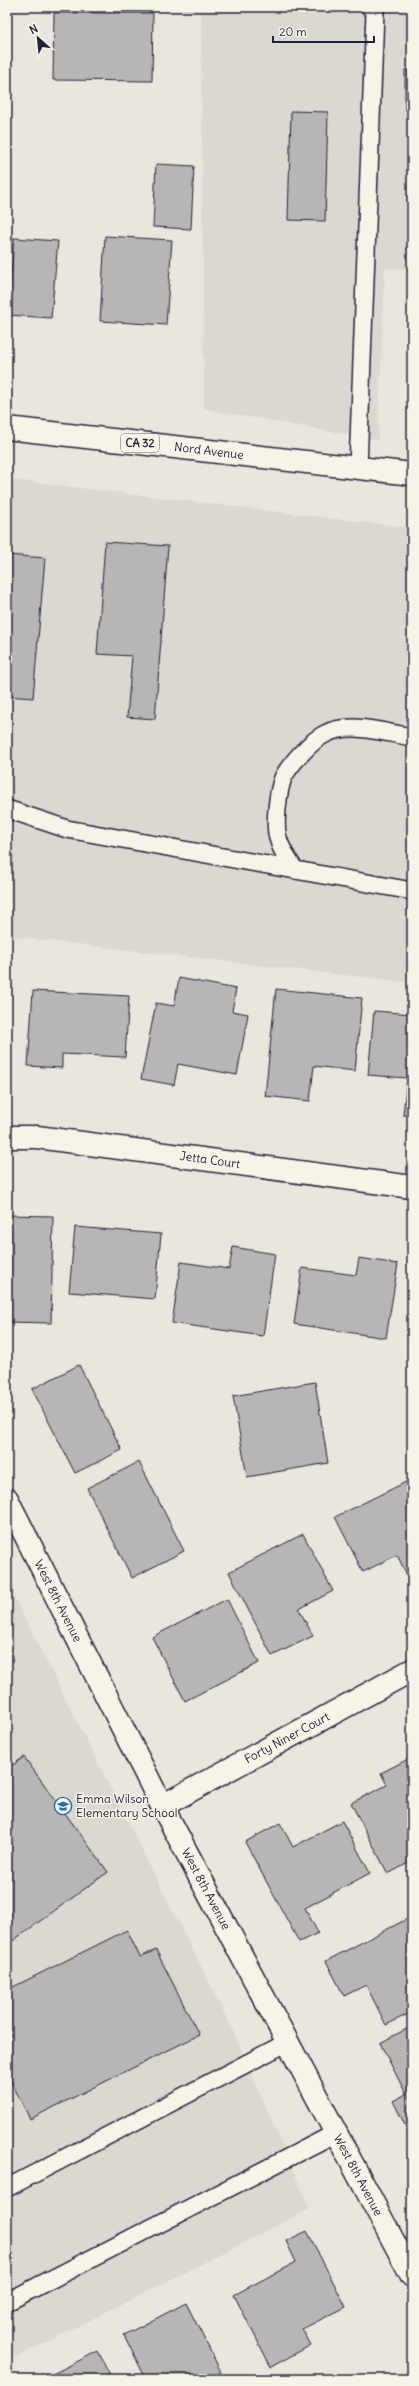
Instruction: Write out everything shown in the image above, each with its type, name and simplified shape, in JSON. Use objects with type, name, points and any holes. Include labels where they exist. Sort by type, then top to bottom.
[{"type":"street","name":"Nord Avenue","points":[[7,428],[412,474]]},
{"type":"street","name":"Jetta Court","points":[[7,1137],[37,1137],[412,1187]]},
{"type":"street","name":"West 8th Avenue","points":[[7,1499],[162,1806],[412,2276]]},
{"type":"street","name":"Forty Niner Court","points":[[162,1806],[412,1670]]},
{"type":"lane","points":[[358,468],[375,12],[370,7]]},
{"type":"lane","points":[[295,870],[286,857],[278,837],[278,801],[284,777],[304,751],[325,734],[349,728],[412,737]]},
{"type":"lane","points":[[7,809],[67,828],[412,891]]},
{"type":"lane","points":[[7,2188],[288,2042]]},
{"type":"lane","points":[[7,2302],[336,2133]]},
{"type":"shaded area","points":[[96,7],[412,7],[412,269],[385,268],[378,440],[204,409],[201,12]]},
{"type":"shaded area","points":[[7,479],[412,528],[412,983],[7,936]]},
{"type":"shaded area","name":"Emma Wilson Elementary School","points":[[7,1583],[232,2028],[310,2209],[7,2362]]},
{"type":"building","points":[[54,13],[153,13],[152,81],[53,80]]},
{"type":"building","points":[[405,70],[412,70],[412,109],[405,109]]},
{"type":"building","points":[[291,111],[328,112],[325,221],[288,220]]},
{"type":"building","points":[[156,164],[194,166],[191,229],[153,227]]},
{"type":"building","points":[[105,236],[172,240],[166,325],[100,321]]},
{"type":"building","points":[[14,238],[58,241],[51,318],[8,315]]},
{"type":"building","points":[[105,542],[168,546],[155,719],[127,717],[132,656],[97,654]]},
{"type":"building","points":[[7,555],[45,558],[33,698],[7,696]]},
{"type":"building","points":[[179,978],[236,989],[232,1011],[248,1014],[237,1075],[178,1064],[174,1085],[141,1079],[156,1003],[174,1006]]},
{"type":"building","points":[[276,989],[362,998],[355,1071],[314,1066],[310,1101],[265,1096]]},
{"type":"building","points":[[33,991],[129,996],[125,1057],[62,1054],[62,1068],[28,1066]]},
{"type":"building","points":[[374,1011],[412,1014],[412,1116],[403,1115],[407,1078],[368,1075]]},
{"type":"building","points":[[7,1215],[53,1216],[51,1323],[7,1322]]},
{"type":"building","points":[[75,1227],[161,1234],[155,1299],[69,1292]]},
{"type":"building","points":[[233,1247],[275,1254],[263,1336],[172,1323],[181,1262],[229,1269]]},
{"type":"building","points":[[359,1258],[398,1264],[386,1338],[294,1324],[302,1268],[356,1275]]},
{"type":"building","points":[[79,1365],[122,1450],[75,1473],[32,1389]]},
{"type":"building","points":[[315,1382],[328,1463],[247,1477],[233,1396]]},
{"type":"building","points":[[139,1462],[184,1551],[132,1578],[87,1488]]},
{"type":"building","points":[[412,1479],[412,1585],[397,1555],[363,1572],[335,1517]]},
{"type":"building","points":[[303,1534],[333,1591],[299,1609],[313,1636],[272,1656],[229,1572]]},
{"type":"building","points":[[227,1599],[259,1663],[185,1701],[152,1637]]},
{"type":"building","points":[[24,1757],[108,1872],[7,1945],[7,1769]]},
{"type":"building","points":[[412,1757],[412,1861],[388,1874],[351,1803],[387,1785],[381,1773]]},
{"type":"building","points":[[342,1821],[370,1873],[305,1908],[318,1933],[299,1942],[245,1842],[280,1823],[293,1847]]},
{"type":"building","points":[[409,1918],[412,1924],[412,2012],[386,2025],[366,1985],[344,1996],[326,1961]]},
{"type":"building","points":[[127,1930],[140,1957],[156,1950],[199,2035],[30,2119],[7,2073],[7,2037],[11,2035],[7,2028],[7,1990]]},
{"type":"building","points":[[412,2026],[412,2139],[393,2101],[406,2094],[380,2043]]},
{"type":"building","points":[[307,2231],[346,2307],[302,2329],[311,2345],[271,2367],[234,2295],[296,2262],[286,2241]]},
{"type":"building","points":[[186,2303],[221,2372],[208,2379],[146,2379],[124,2335]]},
{"type":"building","points":[[98,2351],[112,2379],[43,2379]]},
{"type":"place","name":"Emma Wilson Elementary School","points":[[63,1806]]}]
